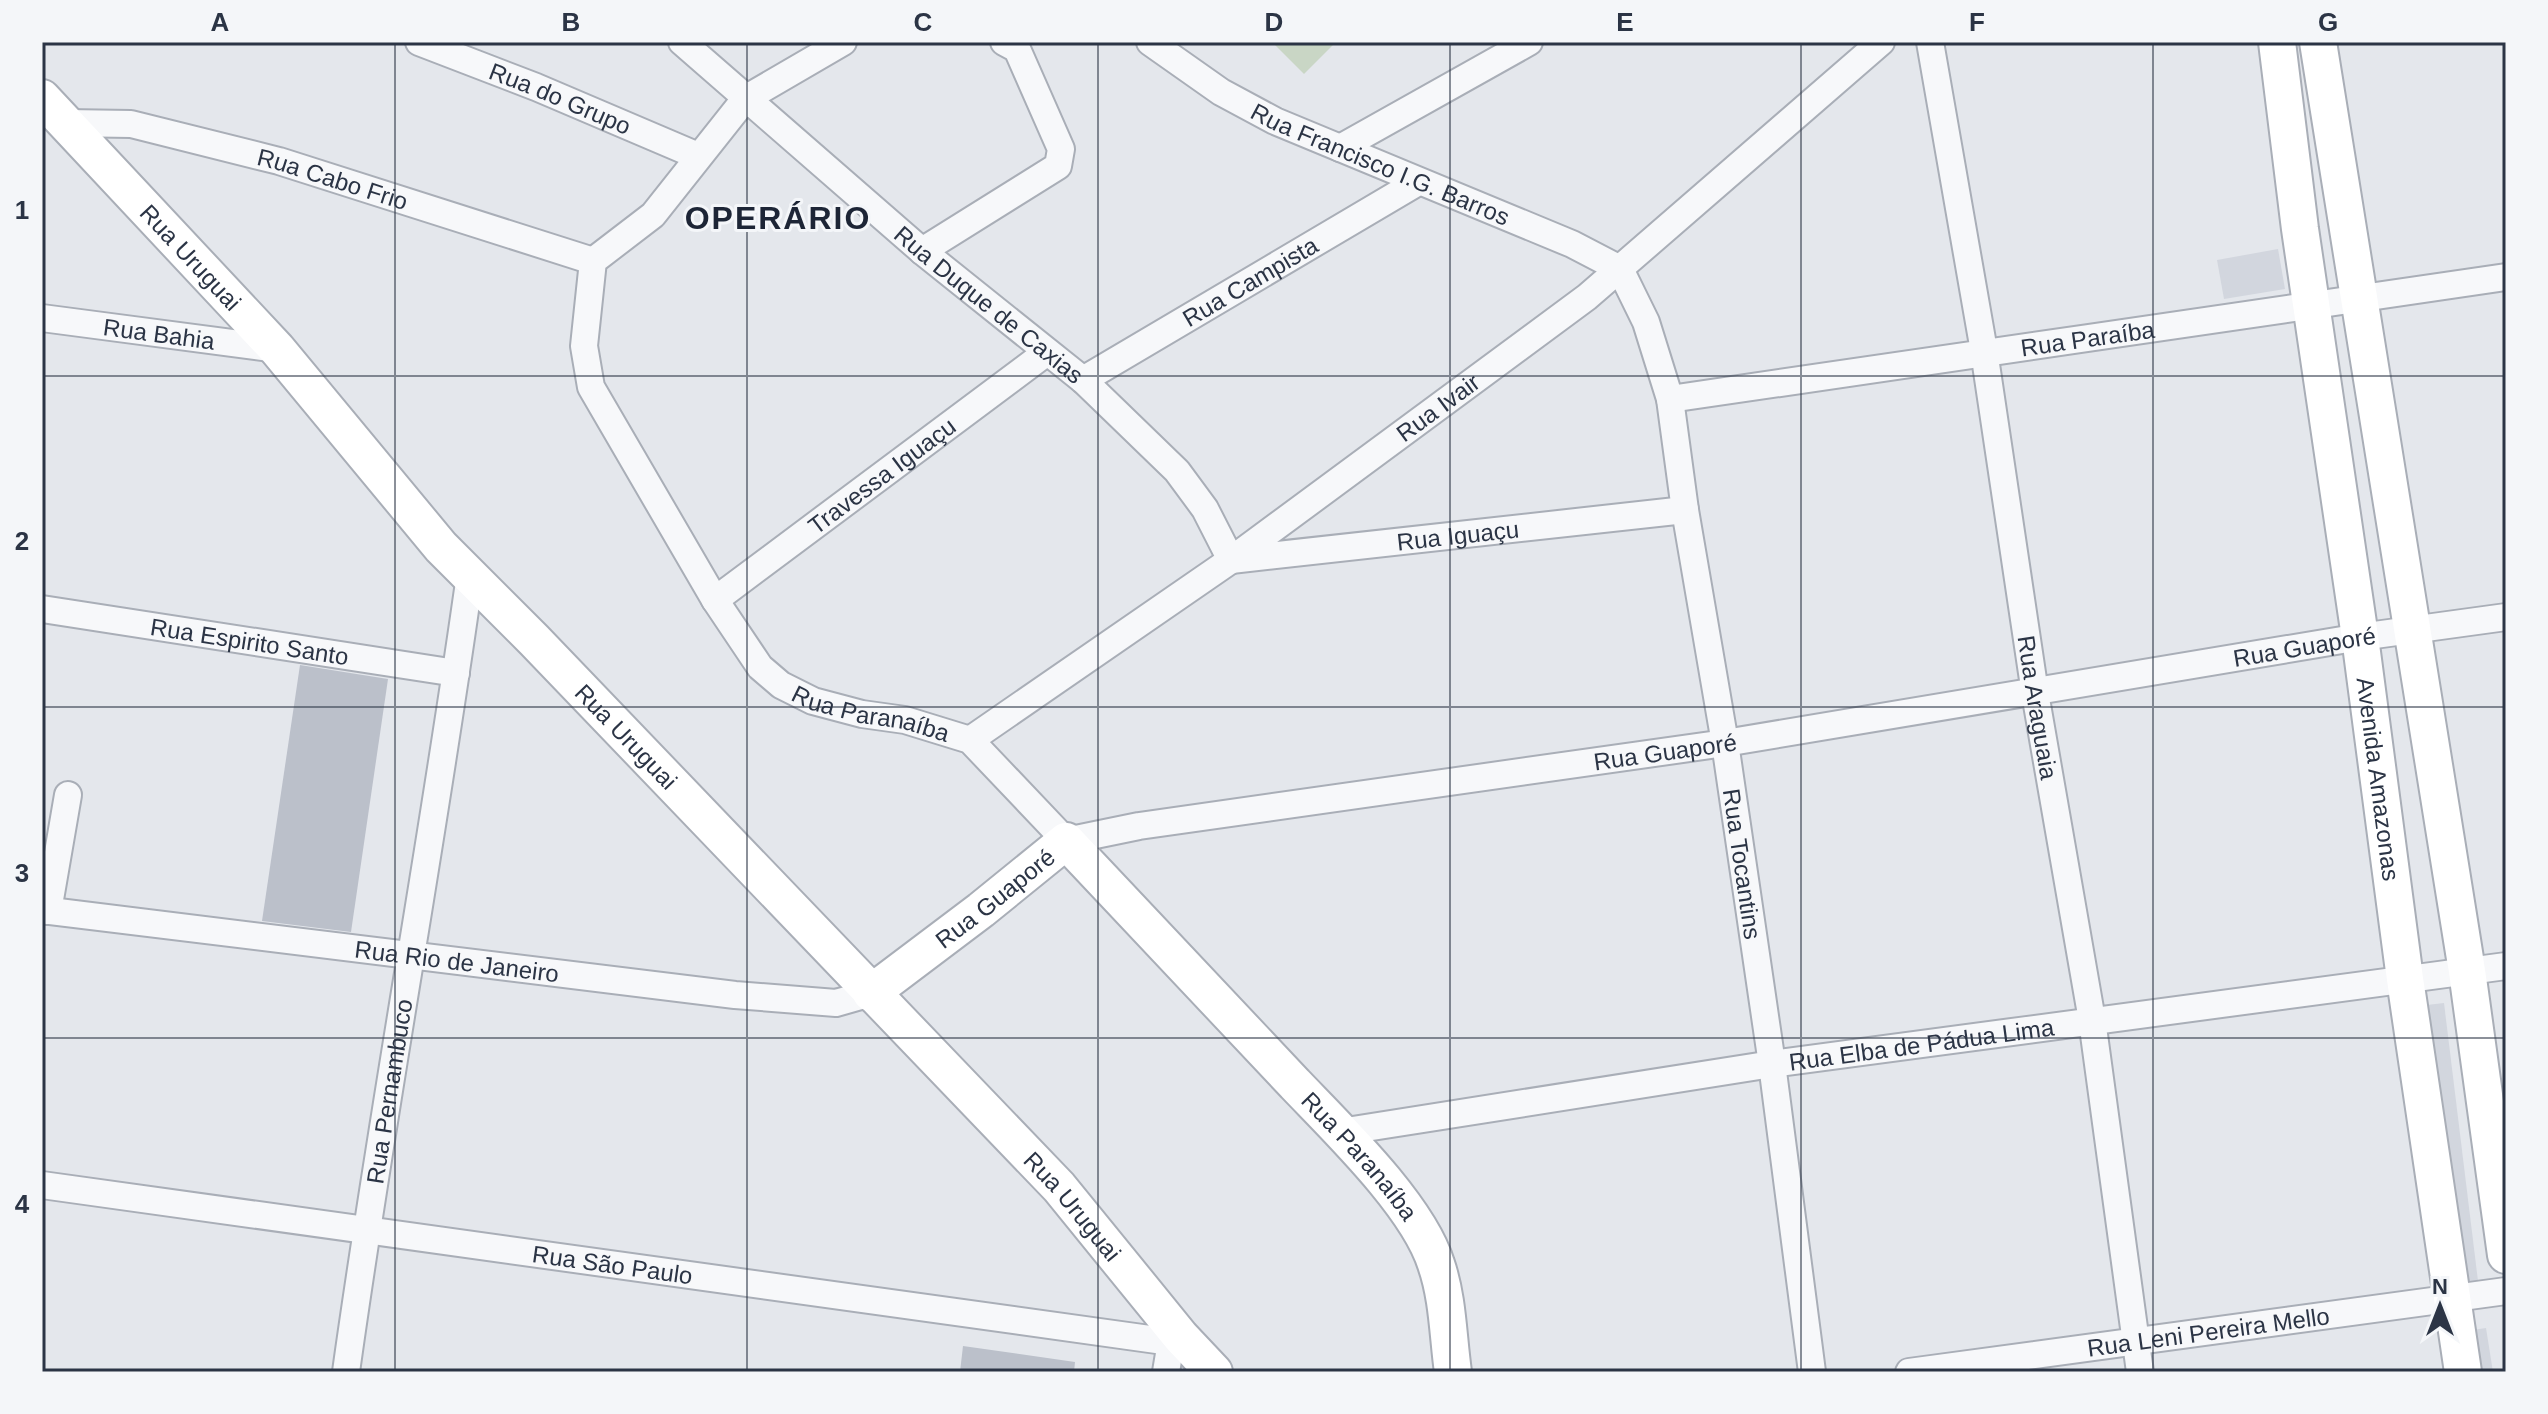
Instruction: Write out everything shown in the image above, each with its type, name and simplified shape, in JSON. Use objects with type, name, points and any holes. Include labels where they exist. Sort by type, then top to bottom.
[{"type":"street","name":"Rua do Grupo","points":[[419,42],[536,87],[698,156]]},
{"type":"street","name":"Rua Duque de Caxias","points":[[682,42],[922,251],[1083,380],[1177,471],[1205,509],[1231,560]]},
{"type":"street","points":[[593,261],[653,215],[745,99],[843,42]]},
{"type":"street","name":"Rua Francisco I.G. Barros","points":[[1150,42],[1221,92],[1275,121],[1572,244],[1620,269]]},
{"type":"street","points":[[1340,148],[1529,42]]},
{"type":"street","name":"Rua Ivair","points":[[970,740],[1231,560],[1587,297],[1881,42]]},
{"type":"street","name":"Rua Araguaia","points":[[1930,42],[1984,351],[2035,693],[2092,1020],[2140,1372]]},
{"type":"street","name":"Avenida Amazonas","points":[[2277,42],[2300,229],[2463,1372]]},
{"type":"street","points":[[2318,42],[2467,971],[2506,1255]]},
{"type":"street","points":[[922,251],[1058,166],[1061,149],[1015,44]]},
{"type":"street","name":"Rua Cabo Frio","points":[[54,111],[131,124],[279,161],[593,261]]},
{"type":"street","name":"Rua Uruguai","points":[[54,111],[277,349],[441,547],[1059,1187],[1176,1340],[1214,1372]]},
{"type":"street","name":"Rua Campista","points":[[1083,380],[1418,182]]},
{"type":"street","name":"Rua Paranaíba","points":[[593,261],[584,346],[591,387],[715,600],[760,667],[781,685],[813,701],[862,714],[905,720],[970,740],[1340,1132],[1395,1196],[1421,1231],[1436,1264],[1444,1298],[1453,1372]]},
{"type":"street","name":"Rua Tocantins","points":[[1620,269],[1646,322],[1670,399],[1772,1064],[1812,1372]]},
{"type":"street","name":"Rua Paraíba","points":[[1670,399],[2506,277]]},
{"type":"street","name":"Rua Bahia","points":[[42,318],[277,349]]},
{"type":"street","name":"Travessa Iguaçu","points":[[715,600],[1047,352]]},
{"type":"street","name":"Rua Iguaçu","points":[[1231,560],[1685,510]]},
{"type":"street","name":"Rua Pernambuco","points":[[346,1372],[470,575]]},
{"type":"street","name":"Rua Espirito Santo","points":[[42,609],[456,673]]},
{"type":"street","name":"Rua Guaporé","points":[[871,993],[1066,841],[1139,826],[1725,743],[2360,637],[2506,617]]},
{"type":"street","points":[[45,910],[68,795]]},
{"type":"street","name":"Rua Rio de Janeiro","points":[[45,910],[735,995],[836,1003],[871,993]]},
{"type":"street","name":"Rua Elba de Pádua Lima","points":[[1340,1132],[1772,1064],[2506,966]]},
{"type":"street","name":"Rua São Paulo","points":[[42,1185],[1176,1340]]},
{"type":"street","name":"Rua Leni Pereira Mello","points":[[1909,1372],[2506,1291]]},
{"type":"street","points":[[1166,1372],[1176,1340]]},
{"type":"shaded area","points":[[2278,249],[2285,289],[2224,299],[2217,260]]},
{"type":"shaded area","points":[[2444,1003],[2478,1281],[2456,1283],[2418,1006]]},
{"type":"shaded area","points":[[2486,1328],[2493,1372],[2471,1372],[2466,1331]]},
{"type":"green space","points":[[1272,42],[1336,42],[1304,74]]},
{"type":"building","points":[[300,665],[388,679],[351,932],[262,921]]},
{"type":"building","points":[[963,1346],[1075,1362],[1074,1372],[960,1372]]},
{"type":"district","name":"OPERÁRIO","points":[[778,218]]}]
